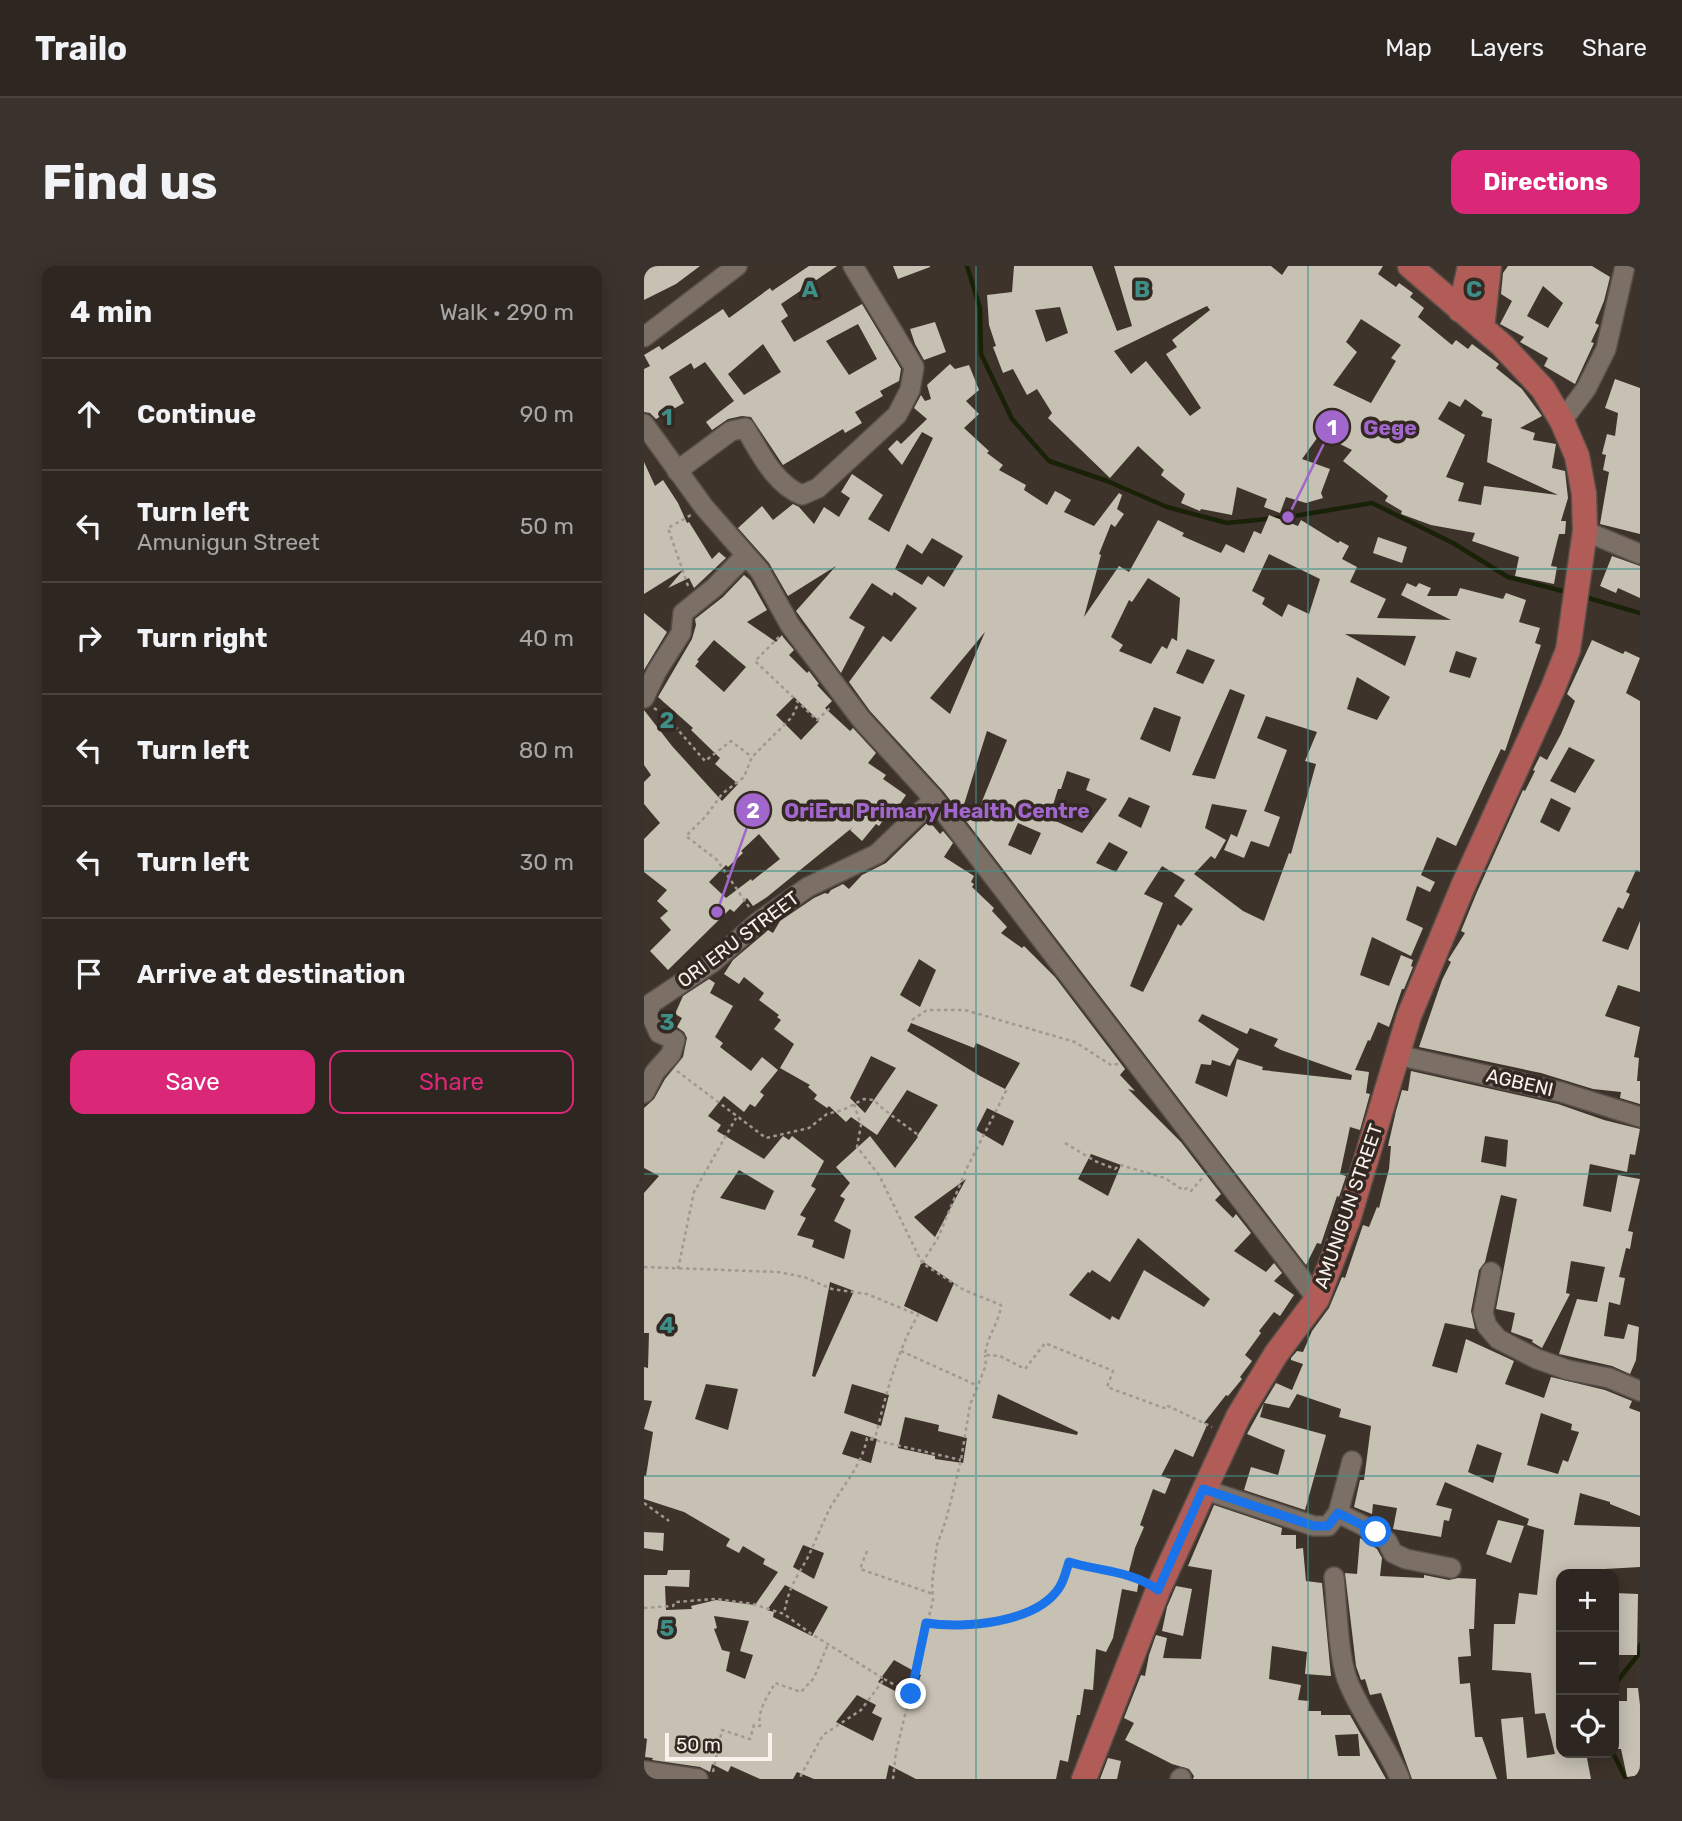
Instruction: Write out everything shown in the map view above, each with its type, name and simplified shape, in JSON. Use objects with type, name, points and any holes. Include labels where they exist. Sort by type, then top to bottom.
[{"type":"main road","name":"AMUNIGUN STREET","points":[[1084,1779],[1158,1590],[1203,1489],[1238,1417],[1276,1354],[1317,1298],[1348,1220],[1409,1016],[1463,886],[1553,688],[1567,650],[1585,531],[1584,494],[1577,456],[1562,421],[1543,389],[1502,345],[1410,266]]},
{"type":"main road","points":[[1460,310],[1470,266]]},
{"type":"main road","points":[[1482,328],[1489,266]]},
{"type":"street","points":[[644,337],[737,266]]},
{"type":"street","points":[[677,471],[731,432],[745,428],[772,471],[788,490],[802,495],[818,488],[897,415],[910,390],[914,367],[853,266]]},
{"type":"street","points":[[1562,421],[1586,389],[1606,349],[1625,266]]},
{"type":"street","points":[[644,424],[704,507],[760,572],[790,625],[861,719],[934,799],[1317,1298]]},
{"type":"street","points":[[1585,531],[1640,554]]},
{"type":"street","points":[[644,700],[657,671],[681,632],[682,613],[715,587],[745,556]]},
{"type":"street","name":"ORI ERU STREET","points":[[645,1007],[713,962],[758,922],[808,887],[877,854],[934,799]]},
{"type":"street","points":[[644,1093],[655,1072],[671,1054],[675,1040],[659,1032],[645,1007]]},
{"type":"street","name":"AGBENI","points":[[1397,1055],[1561,1092],[1640,1116]]},
{"type":"street","points":[[1491,1272],[1483,1313],[1487,1326],[1498,1339],[1537,1359],[1568,1370],[1609,1378],[1640,1391]]},
{"type":"street","points":[[1203,1489],[1314,1526],[1328,1526],[1338,1513],[1352,1461]]},
{"type":"street","points":[[1338,1513],[1376,1532],[1387,1541],[1393,1553],[1406,1559],[1451,1568]]},
{"type":"street","points":[[1334,1577],[1347,1678],[1392,1759],[1400,1779]]},
{"type":"street","points":[[644,1771],[698,1779]]},
{"type":"path","points":[[682,613],[689,597],[688,587],[668,528],[704,507]]},
{"type":"path","points":[[790,625],[755,661],[817,719],[844,696]]},
{"type":"path","points":[[644,700],[666,716],[705,761],[731,741],[752,757]]},
{"type":"path","points":[[758,922],[717,860],[686,836],[722,794],[744,777],[752,757],[792,717],[798,704]]},
{"type":"path","points":[[912,1020],[927,1010],[965,1010],[1075,1042],[1114,1066],[1131,1056]]},
{"type":"path","points":[[664,1062],[766,1138],[809,1128],[827,1114],[843,1111],[864,1099],[874,1100],[919,1136]]},
{"type":"path","points":[[922,1263],[938,1238],[967,1170],[1007,1089]]},
{"type":"path","points":[[854,1104],[860,1125],[857,1147],[878,1175],[922,1263],[964,1290],[1001,1305],[987,1340],[986,1365],[970,1405],[961,1460],[937,1545],[933,1594],[896,1752],[893,1779]]},
{"type":"path","points":[[678,1269],[694,1192],[736,1118]]},
{"type":"path","points":[[1065,1143],[1095,1161],[1115,1169],[1120,1165],[1165,1178],[1183,1190],[1186,1188],[1191,1191],[1215,1164]]},
{"type":"path","points":[[644,1268],[778,1272],[804,1277],[832,1289],[867,1294],[918,1315],[890,1381],[875,1437],[867,1438]]},
{"type":"path","points":[[985,1355],[1000,1356],[1026,1369],[1045,1343],[1113,1371],[1107,1387],[1164,1408],[1166,1405],[1209,1424],[1227,1441]]},
{"type":"path","points":[[901,1351],[976,1385]]},
{"type":"path","points":[[867,1438],[961,1460]]},
{"type":"path","points":[[784,1614],[789,1589],[830,1509],[848,1483],[867,1438]]},
{"type":"path","points":[[644,1503],[669,1521]]},
{"type":"path","points":[[867,1551],[860,1569],[933,1594]]},
{"type":"path","points":[[926,1623],[966,1626],[993,1622],[1042,1605],[1061,1586],[1069,1562],[1124,1575],[1152,1585],[1158,1590]]},
{"type":"path","points":[[644,1608],[673,1606],[675,1602],[716,1599],[753,1604],[784,1614],[911,1694]]},
{"type":"path","points":[[713,1779],[713,1767],[722,1730],[750,1739],[754,1725],[760,1726],[762,1707],[775,1683],[801,1692],[814,1678],[829,1643]]},
{"type":"path","points":[[801,1779],[823,1735],[861,1710],[884,1679]]},
{"type":"building","points":[[644,266],[700,266],[676,284],[644,300]]},
{"type":"building","points":[[809,266],[837,266],[781,304],[788,316],[781,321],[794,342],[862,304],[901,369],[899,381],[880,391],[883,396],[855,412],[862,423],[845,433],[843,429],[783,465],[751,417],[728,419],[712,430],[706,422],[734,401],[705,362],[694,369],[691,363],[669,377],[684,403],[656,419],[650,413],[644,412],[644,369],[650,366],[644,355],[659,346],[662,350],[723,309],[729,318],[770,288],[772,291]],"holes":[[[858,324],[877,359],[849,375],[826,341]],[[763,344],[781,372],[744,395],[728,374]]]},
{"type":"building","points":[[893,266],[930,266],[930,267],[898,279]]},
{"type":"building","points":[[1014,266],[1092,266],[1117,331],[1132,326],[1114,266],[1271,266],[1282,275],[1288,266],[1383,266],[1378,274],[1396,287],[1399,283],[1413,293],[1410,297],[1424,308],[1418,317],[1452,345],[1456,340],[1468,349],[1472,344],[1499,364],[1496,368],[1522,389],[1542,416],[1520,428],[1535,433],[1533,440],[1556,444],[1552,468],[1565,471],[1568,498],[1561,521],[1566,521],[1565,534],[1559,534],[1551,566],[1557,567],[1554,584],[1515,576],[1519,557],[1472,541],[1475,533],[1431,525],[1401,514],[1402,511],[1385,501],[1388,496],[1343,461],[1352,450],[1320,434],[1302,459],[1330,469],[1321,493],[1323,498],[1306,503],[1286,497],[1280,513],[1264,507],[1267,499],[1237,487],[1232,515],[1201,509],[1200,511],[1181,503],[1185,494],[1161,475],[1164,470],[1138,446],[1110,478],[1048,418],[1052,413],[1037,389],[1027,395],[1013,369],[1003,373],[993,347],[996,346],[989,325],[987,295],[1012,292]],"holes":[[[1207,306],[1210,310],[1172,340],[1177,347],[1166,354],[1201,408],[1190,416],[1146,361],[1131,374],[1114,351]],[[1060,307],[1068,333],[1046,342],[1035,310]],[[1361,319],[1401,345],[1391,358],[1396,361],[1371,403],[1333,385],[1357,352],[1346,342]],[[1465,399],[1483,412],[1481,416],[1492,419],[1487,462],[1558,495],[1484,486],[1481,505],[1458,501],[1464,483],[1446,477],[1465,435],[1438,419],[1449,401],[1460,407]]]},
{"type":"building","points":[[1508,266],[1592,266],[1610,277],[1595,323],[1599,325],[1591,342],[1594,343],[1575,384],[1544,366],[1548,358],[1520,342],[1524,337],[1500,324],[1512,301],[1501,294],[1503,273]],"holes":[[[1543,286],[1563,303],[1548,328],[1527,316]]]},
{"type":"building","points":[[935,322],[946,352],[924,360],[910,329]]},
{"type":"building","points":[[950,364],[955,369],[969,365],[979,390],[966,401],[979,414],[964,428],[989,451],[987,453],[1003,465],[999,470],[1026,485],[1024,490],[1047,505],[1055,491],[1071,500],[1064,512],[1094,526],[1119,493],[1122,495],[1117,509],[1124,514],[1115,527],[1111,524],[1099,554],[1101,555],[1084,617],[1119,566],[1129,572],[1158,520],[1184,533],[1182,536],[1221,553],[1226,544],[1244,553],[1254,531],[1261,534],[1269,515],[1298,526],[1301,520],[1338,543],[1340,541],[1349,546],[1342,559],[1357,567],[1350,582],[1386,599],[1377,618],[1451,620],[1401,595],[1407,583],[1416,587],[1419,583],[1431,588],[1427,596],[1457,596],[1460,588],[1503,599],[1506,593],[1526,600],[1519,622],[1540,628],[1535,643],[1541,645],[1505,751],[1501,749],[1456,846],[1437,837],[1421,875],[1435,882],[1430,892],[1417,886],[1406,920],[1423,928],[1411,956],[1372,937],[1360,975],[1389,986],[1401,955],[1413,960],[1413,967],[1389,1027],[1378,1022],[1355,1070],[1369,1072],[1366,1093],[1370,1094],[1360,1130],[1350,1127],[1340,1174],[1346,1176],[1321,1244],[1317,1243],[1306,1265],[963,817],[974,821],[1007,740],[987,731],[961,814],[870,711],[849,682],[883,636],[891,642],[917,608],[894,592],[892,596],[872,583],[849,618],[865,627],[841,673],[796,611],[836,566],[788,596],[769,563],[738,528],[762,506],[773,520],[793,504],[814,524],[824,507],[839,517],[850,498],[841,492],[852,474],[883,495],[868,519],[889,532],[933,438],[922,432],[902,465],[888,449],[897,440],[901,444],[927,419],[914,408],[921,395],[925,401],[931,399],[927,385]],"holes":[[[932,538],[963,556],[944,587],[928,576],[922,585],[895,569],[907,544],[922,554]],[[1269,554],[1320,579],[1309,614],[1288,604],[1282,617],[1262,604],[1265,598],[1252,591]],[[1148,578],[1180,598],[1177,641],[1172,638],[1167,649],[1162,646],[1151,664],[1119,651],[1123,645],[1111,637],[1129,600],[1132,602]],[[985,632],[950,714],[930,698]],[[1345,634],[1416,636],[1405,666]],[[1187,649],[1215,660],[1203,684],[1176,673]],[[1456,651],[1477,658],[1470,678],[1449,672]],[[1357,677],[1390,697],[1377,720],[1347,709]],[[1230,689],[1245,695],[1215,779],[1192,775]],[[1154,707],[1181,717],[1170,752],[1140,739]],[[1266,716],[1317,732],[1305,761],[1316,764],[1291,854],[1289,853],[1264,921],[1243,911],[1194,874],[1211,856],[1215,859],[1226,840],[1205,828],[1212,804],[1247,810],[1237,837],[1231,834],[1224,850],[1244,858],[1251,841],[1269,847],[1280,817],[1264,811],[1287,750],[1257,738]],[[1067,771],[1090,779],[1086,790],[1107,799],[1082,833],[1049,818]],[[1129,797],[1150,806],[1141,828],[1118,816]],[[1018,823],[1041,833],[1031,855],[1008,845]],[[1109,842],[1128,852],[1116,872],[1096,863]],[[1162,866],[1185,880],[1174,896],[1193,909],[1181,926],[1178,924],[1143,992],[1130,986],[1163,903],[1144,894]],[[1202,1014],[1247,1034],[1250,1028],[1278,1039],[1274,1046],[1281,1050],[1352,1075],[1351,1080],[1262,1070],[1263,1067],[1237,1059],[1227,1097],[1195,1083],[1201,1064],[1211,1065],[1212,1060],[1230,1066],[1239,1049],[1198,1021]]]},
{"type":"building","points":[[1615,379],[1640,388],[1640,534],[1600,524],[1609,472],[1603,470],[1606,455],[1602,454],[1607,434],[1615,436],[1618,413],[1605,408]]},
{"type":"building","points":[[644,462],[655,486],[663,480],[687,523],[689,522],[712,559],[719,552],[726,558],[694,588],[689,578],[668,588],[684,569],[644,594]]},
{"type":"building","points":[[1378,537],[1407,547],[1402,563],[1373,553]]},
{"type":"building","points":[[1612,556],[1640,566],[1640,598],[1618,588],[1616,593],[1600,586]]},
{"type":"building","points":[[744,575],[750,580],[767,610],[747,622],[776,642],[782,635],[794,650],[789,655],[807,673],[809,671],[819,684],[817,685],[832,701],[825,708],[850,731],[853,728],[876,753],[868,763],[886,775],[883,779],[906,795],[896,810],[892,808],[879,826],[876,824],[862,841],[850,830],[853,827],[767,897],[753,906],[747,898],[734,912],[730,909],[668,970],[650,951],[671,930],[660,918],[668,911],[657,901],[667,890],[644,872],[644,839],[660,823],[644,804],[644,782],[651,775],[644,765],[644,710],[672,746],[722,801],[738,784],[715,764],[720,758],[691,730],[693,728],[658,697],[692,639],[695,619],[723,597]],"holes":[[[714,640],[746,667],[724,692],[695,666]],[[794,697],[819,721],[801,740],[776,715]],[[759,834],[780,859],[726,898],[709,882],[743,853],[741,851]]]},
{"type":"building","points":[[644,613],[667,632],[644,670]]},
{"type":"building","points":[[1592,640],[1623,654],[1625,651],[1640,658],[1626,693],[1640,701],[1640,872],[1636,870],[1626,892],[1630,894],[1623,909],[1618,907],[1602,941],[1628,950],[1640,921],[1640,992],[1618,985],[1605,1016],[1640,1027],[1634,1057],[1639,1058],[1637,1081],[1640,1081],[1640,1104],[1620,1098],[1621,1092],[1593,1089],[1541,1073],[1419,1047],[1451,962],[1448,960],[1465,933],[1461,931],[1477,892],[1540,756],[1547,760],[1575,701],[1567,694]],"holes":[[[1569,747],[1595,760],[1575,793],[1550,781]],[[1551,798],[1571,808],[1559,832],[1540,822]]]},
{"type":"building","points":[[929,821],[940,834],[943,831],[953,843],[944,857],[974,876],[972,887],[994,908],[992,911],[1007,927],[1001,933],[1022,948],[1024,946],[1055,977],[1125,1069],[1120,1075],[1135,1091],[1128,1089],[1181,1142],[1221,1194],[1215,1200],[1233,1218],[1236,1214],[1251,1233],[1234,1251],[1266,1272],[1274,1263],[1282,1273],[1274,1281],[1294,1295],[1280,1316],[1274,1312],[1259,1331],[1261,1333],[1245,1355],[1252,1361],[1240,1377],[1242,1379],[1204,1423],[1207,1425],[1193,1457],[1175,1449],[1161,1476],[1171,1479],[1165,1494],[1153,1489],[1140,1525],[1144,1527],[1127,1579],[1139,1581],[1137,1592],[1122,1589],[1113,1638],[1106,1652],[1096,1649],[1093,1690],[1084,1689],[1068,1762],[1060,1760],[1056,1779],[916,1779],[889,1765],[886,1779],[814,1779],[797,1772],[793,1779],[760,1779],[731,1766],[728,1772],[712,1764],[710,1772],[700,1767],[645,1757],[644,1575],[667,1575],[668,1570],[690,1570],[689,1587],[665,1586],[666,1610],[692,1609],[691,1606],[716,1600],[755,1605],[778,1572],[763,1564],[765,1559],[743,1546],[739,1553],[726,1546],[730,1539],[684,1512],[644,1499],[644,1476],[653,1432],[644,1429],[652,1401],[644,1400],[644,1367],[648,1368],[649,1333],[644,1333],[644,1193],[659,1176],[644,1168],[644,1108],[654,1099],[665,1079],[683,1057],[687,1038],[677,1027],[682,1018],[675,1014],[683,996],[709,979],[715,983],[710,993],[733,1006],[715,1037],[723,1043],[720,1047],[751,1071],[762,1057],[778,1070],[760,1092],[764,1095],[755,1107],[750,1104],[744,1112],[724,1096],[708,1116],[721,1125],[717,1131],[764,1159],[783,1136],[789,1140],[792,1136],[824,1161],[811,1186],[816,1189],[800,1215],[806,1218],[797,1235],[814,1240],[812,1247],[844,1259],[851,1230],[834,1221],[845,1199],[840,1196],[850,1183],[836,1167],[870,1136],[895,1168],[938,1105],[907,1090],[877,1135],[851,1117],[846,1122],[829,1106],[827,1108],[814,1099],[817,1095],[808,1087],[810,1085],[780,1068],[794,1044],[774,1029],[781,1020],[777,1017],[779,1015],[759,1000],[764,993],[744,977],[739,984],[724,974],[733,960],[768,930],[773,933],[780,921],[814,898],[828,894],[843,884],[849,889],[862,875],[886,863]],"holes":[[[919,959],[936,970],[920,1007],[900,995]],[[911,1023],[974,1048],[976,1043],[1020,1063],[1005,1089],[907,1031]],[[871,1056],[896,1068],[865,1113],[850,1098]],[[987,1108],[1014,1121],[1003,1146],[976,1130]],[[1091,1154],[1121,1165],[1108,1196],[1078,1179]],[[739,1170],[774,1191],[765,1210],[720,1198]],[[966,1179],[935,1237],[914,1217]],[[1138,1238],[1210,1299],[1204,1307],[1144,1270],[1119,1320],[1112,1316],[1110,1320],[1069,1295],[1088,1272],[1092,1270],[1110,1282]],[[922,1261],[954,1283],[937,1322],[904,1306]],[[830,1282],[854,1291],[815,1377],[812,1376]],[[706,1384],[738,1389],[728,1430],[695,1419]],[[852,1384],[889,1395],[881,1426],[844,1413]],[[998,1394],[1078,1432],[1077,1435],[992,1418]],[[905,1417],[939,1425],[938,1431],[967,1438],[963,1463],[935,1459],[935,1456],[898,1448]],[[851,1431],[877,1439],[871,1463],[842,1454]],[[803,1545],[824,1553],[814,1579],[793,1567]],[[785,1585],[828,1607],[812,1636],[773,1617],[774,1612],[767,1610]],[[714,1616],[749,1621],[740,1651],[753,1655],[745,1679],[726,1671],[730,1652],[722,1650],[714,1629],[717,1628]],[[894,1660],[921,1675],[912,1700],[878,1682]],[[857,1695],[876,1705],[872,1713],[882,1718],[873,1741],[836,1722]]]},
{"type":"building","points":[[1411,1071],[1558,1104],[1640,1129],[1635,1155],[1630,1154],[1627,1172],[1590,1164],[1583,1206],[1611,1212],[1618,1175],[1640,1179],[1628,1231],[1633,1232],[1630,1249],[1626,1248],[1619,1277],[1625,1278],[1620,1305],[1609,1302],[1604,1336],[1624,1339],[1628,1324],[1639,1327],[1636,1360],[1630,1374],[1612,1366],[1559,1354],[1577,1299],[1597,1302],[1605,1267],[1571,1261],[1566,1293],[1570,1294],[1542,1348],[1532,1342],[1533,1340],[1511,1332],[1515,1313],[1496,1309],[1517,1199],[1501,1195],[1485,1262],[1479,1270],[1471,1311],[1475,1329],[1445,1323],[1432,1366],[1457,1373],[1466,1339],[1514,1361],[1505,1384],[1544,1398],[1551,1377],[1605,1390],[1632,1401],[1629,1408],[1640,1412],[1640,1516],[1610,1502],[1580,1493],[1574,1525],[1640,1527],[1640,1567],[1556,1569],[1556,1758],[1587,1758],[1591,1779],[1507,1779],[1501,1719],[1523,1717],[1527,1758],[1555,1754],[1545,1713],[1535,1714],[1531,1673],[1492,1670],[1494,1624],[1515,1624],[1519,1593],[1537,1595],[1544,1530],[1527,1525],[1529,1519],[1445,1482],[1436,1505],[1452,1509],[1449,1521],[1444,1520],[1441,1537],[1393,1529],[1397,1508],[1373,1504],[1372,1514],[1354,1507],[1360,1480],[1364,1480],[1371,1426],[1339,1417],[1341,1409],[1297,1394],[1289,1408],[1264,1403],[1276,1383],[1292,1390],[1303,1364],[1291,1358],[1297,1351],[1303,1352],[1312,1331],[1329,1308],[1342,1277],[1345,1278],[1363,1225],[1369,1227],[1377,1207],[1379,1208],[1389,1169],[1391,1146],[1388,1146],[1402,1090],[1408,1091]],"holes":[[[1485,1136],[1508,1140],[1506,1167],[1481,1162]],[[1541,1413],[1572,1424],[1571,1430],[1579,1432],[1568,1462],[1563,1460],[1558,1474],[1527,1465]],[[1477,1444],[1502,1453],[1493,1483],[1468,1472]]]},
{"type":"building","points":[[1264,1403],[1260,1417],[1326,1435],[1305,1510],[1244,1490],[1251,1467],[1278,1475],[1285,1450],[1247,1434]]},
{"type":"building","points":[[1214,1505],[1282,1528],[1281,1535],[1296,1535],[1296,1549],[1303,1548],[1306,1581],[1322,1583],[1331,1676],[1305,1674],[1307,1652],[1272,1646],[1269,1679],[1301,1685],[1298,1700],[1309,1701],[1308,1711],[1321,1711],[1321,1715],[1350,1715],[1386,1779],[1193,1779],[1189,1769],[1172,1764],[1125,1740],[1134,1723],[1124,1718],[1141,1675],[1145,1676],[1156,1635],[1167,1638],[1163,1658],[1201,1659],[1212,1570],[1188,1566]],"holes":[[[1358,1734],[1360,1756],[1338,1756],[1335,1735]]]},
{"type":"building","points":[[1498,1520],[1524,1526],[1511,1563],[1486,1554]]},
{"type":"building","points":[[644,1532],[664,1533],[663,1551],[644,1548]]},
{"type":"building","points":[[1360,1538],[1377,1549],[1382,1558],[1380,1576],[1424,1578],[1424,1575],[1449,1580],[1476,1579],[1474,1629],[1469,1629],[1471,1656],[1458,1657],[1460,1684],[1470,1683],[1475,1737],[1482,1737],[1497,1779],[1412,1779],[1381,1693],[1370,1695],[1365,1679],[1361,1680],[1356,1666],[1345,1573],[1357,1574]]},
{"type":"building","points":[[1176,1586],[1192,1589],[1183,1636],[1162,1631],[1167,1607]]},
{"type":"building","points":[[1619,1593],[1638,1594],[1637,1655],[1619,1655]]},
{"type":"building","points":[[1627,1688],[1638,1688],[1640,1775],[1627,1777],[1619,1749],[1619,1701],[1627,1701]]},
{"type":"building","points":[[1108,1758],[1121,1761],[1117,1779],[1100,1779]]},
{"type":"waterway","points":[[967,266],[980,308],[981,354],[1012,419],[1049,461],[1107,481],[1167,507],[1227,523],[1288,517],[1372,503],[1453,543],[1508,577],[1570,593]]},
{"type":"waterway","points":[[1585,597],[1640,613]]},
{"type":"waterway","points":[[1615,1695],[1615,1684],[1638,1655],[1640,1645]]},
{"type":"waterway","points":[[1616,1758],[1626,1779]]},
{"type":"place","name":"Gege","points":[[1288,517]]},
{"type":"place","name":"OriEru Primary Health Centre","points":[[717,912]]},
{"type":"route","points":[[911,1694],[926,1623],[966,1626],[1023,1614],[1042,1605],[1055,1593],[1061,1586],[1069,1562],[1124,1575],[1152,1585],[1158,1590],[1203,1489],[1314,1526],[1328,1526],[1338,1513],[1376,1532]]}]
